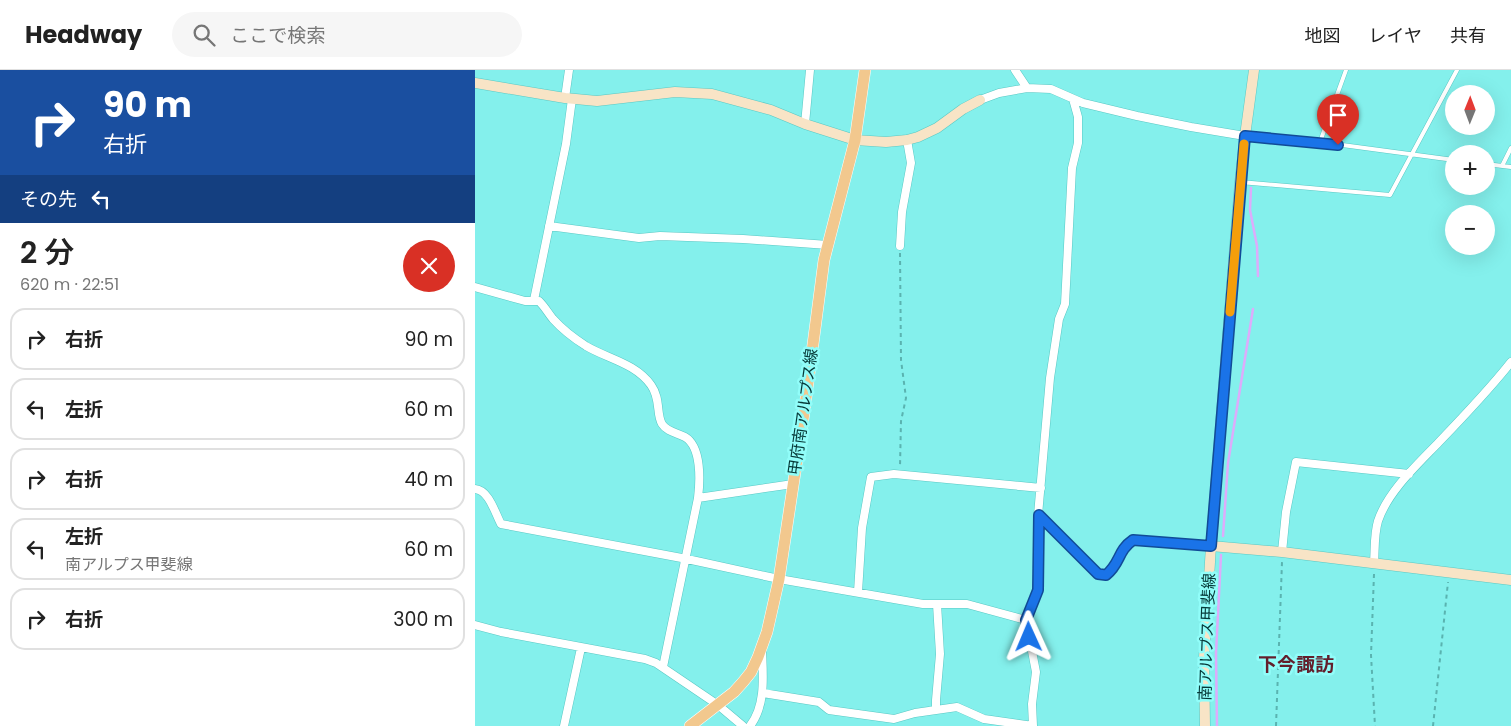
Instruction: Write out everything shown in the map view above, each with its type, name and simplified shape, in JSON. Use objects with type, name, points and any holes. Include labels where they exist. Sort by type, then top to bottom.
[{"type":"main road","name":"甲府南アルプス線","points":[[690,726],[734,692],[751,672],[767,632],[779,579],[824,260],[855,140],[865,70]]},
{"type":"street","points":[[534,300],[566,144],[569,70]]},
{"type":"street","points":[[805,124],[810,70]]},
{"type":"street","points":[[1015,70],[1027,88]]},
{"type":"street","name":"南アルプス甲斐線","points":[[1205,726],[1204,658],[1211,546],[1240,182],[1254,70]]},
{"type":"street","points":[[475,84],[597,101],[675,92],[711,94],[771,110],[805,124],[855,140],[886,142],[918,137],[937,128],[963,109],[999,93],[1027,88],[1051,89],[1083,103],[1191,128],[1245,136]]},
{"type":"street","points":[[763,693],[819,702],[829,710],[894,719],[915,712],[957,707],[984,719],[1033,726],[1032,704],[1036,672],[1026,620],[1038,590],[1039,515],[1050,378],[1059,319],[1065,304],[1072,168],[1078,143],[1078,117],[1073,99]]},
{"type":"street","points":[[899,246],[911,163],[907,140]]},
{"type":"street","points":[[549,226],[639,238],[660,236],[743,239],[828,245]]},
{"type":"street","points":[[475,287],[525,300],[539,301],[554,319],[587,346],[625,363],[642,375],[651,384],[658,396],[662,424],[668,430],[684,436],[696,450],[700,481],[698,498],[663,668]]},
{"type":"street","points":[[1374,563],[1378,521],[1388,501],[1409,474],[1465,415],[1511,362]]},
{"type":"street","points":[[1282,552],[1286,512],[1295,462],[1409,474]]},
{"type":"street","points":[[858,592],[862,528],[871,477],[900,474],[1041,488]]},
{"type":"street","points":[[698,498],[793,484]]},
{"type":"street","points":[[475,488],[487,496],[501,524],[687,558],[779,579],[923,604],[967,604],[1026,620]]},
{"type":"street","points":[[1039,515],[1098,574],[1106,575],[1114,569],[1124,546],[1133,540],[1282,552],[1511,580]]},
{"type":"street","points":[[937,604],[940,654],[935,700],[937,710]]},
{"type":"street","points":[[475,625],[501,632],[645,659],[657,663],[718,705],[743,726]]},
{"type":"street","points":[[564,726],[581,648]]},
{"type":"street","points":[[750,726],[763,693],[762,648]]},
{"type":"lane","points":[[1320,142],[1346,70]]},
{"type":"lane","points":[[1240,182],[1390,195],[1457,70]]},
{"type":"lane","points":[[1245,136],[1320,142],[1445,159]]},
{"type":"lane","points":[[1502,166],[1511,148]]},
{"type":"lane","points":[[1495,165],[1511,167]]},
{"type":"path","points":[[899,246],[901,360],[907,398],[901,421],[900,474]]},
{"type":"path","points":[[1277,726],[1282,552]]},
{"type":"path","points":[[1374,563],[1371,655],[1375,726]]},
{"type":"path","points":[[1433,726],[1449,571]]},
{"type":"waterway","points":[[1251,188],[1250,210],[1257,246],[1258,276]]},
{"type":"waterway","points":[[1223,536],[1228,463],[1253,309]]},
{"type":"waterway","points":[[1217,726],[1216,653],[1221,555]]},
{"type":"slow traffic","points":[[1230,312],[1244,144]]},
{"type":"district","name":"下今諏訪","points":[[1296,664]]},
{"type":"route","points":[[1029,637],[1026,620],[1038,590],[1039,515],[1098,574],[1106,575],[1114,569],[1124,546],[1133,540],[1211,546],[1245,136],[1338,145]]}]
